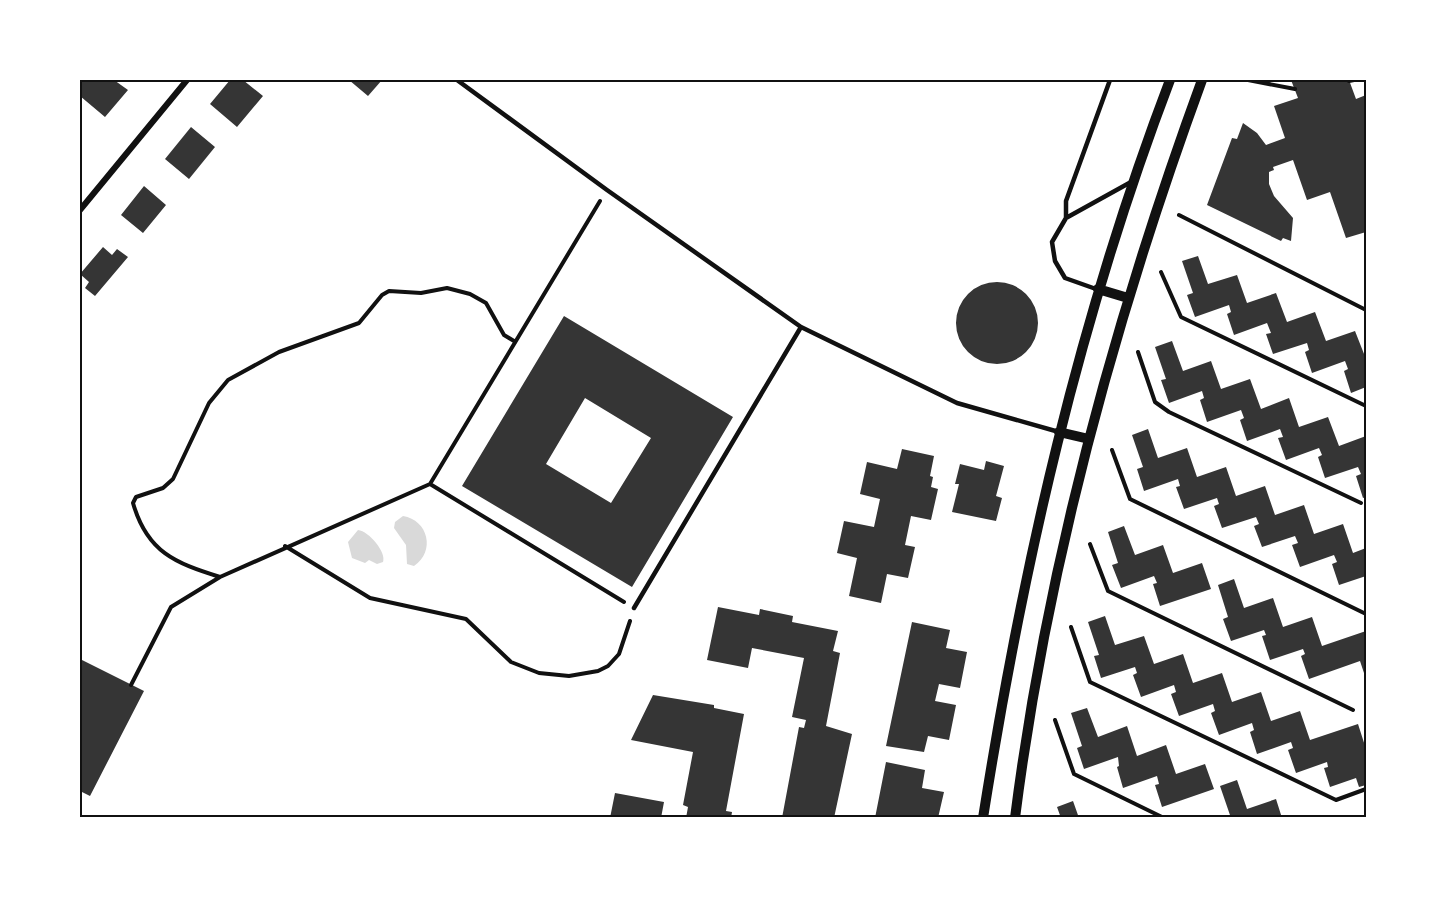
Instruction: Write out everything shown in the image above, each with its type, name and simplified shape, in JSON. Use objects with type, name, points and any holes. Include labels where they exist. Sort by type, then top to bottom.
[{"type":"street","points":[[80,210],[187,80]]},
{"type":"street","points":[[983,818],[1013,636],[1059,432],[1098,289],[1133,181],[1170,80]]},
{"type":"street","points":[[1015,818],[1046,628],[1089,439],[1128,298],[1202,80]]},
{"type":"street","points":[[1098,289],[1128,298]]},
{"type":"street","points":[[1059,432],[1089,439]]},
{"type":"lane","points":[[457,80],[607,190],[801,327],[957,403],[1059,432]]},
{"type":"lane","points":[[1098,289],[1065,278],[1054,261],[1052,242],[1066,218],[1066,201],[1110,80]]},
{"type":"lane","points":[[1066,218],[1133,181]]},
{"type":"lane","points":[[634,608],[801,327]]},
{"type":"path","points":[[1248,80],[1294,89]]},
{"type":"path","points":[[131,685],[171,608],[220,577],[285,546],[430,484],[607,190]]},
{"type":"path","points":[[1179,215],[1366,310]]},
{"type":"path","points":[[1161,272],[1181,317],[1366,406]]},
{"type":"path","points":[[220,577],[187,567],[159,549],[150,540],[140,523],[133,503],[136,497],[163,488],[173,479],[209,403],[228,380],[279,352],[359,323],[381,295],[394,290],[421,293],[447,288],[470,294],[486,303],[504,335],[514,341]]},
{"type":"path","points":[[1138,352],[1155,402],[1169,412],[1361,503]]},
{"type":"path","points":[[1112,450],[1130,499],[1366,614]]},
{"type":"path","points":[[285,546],[369,598],[465,619],[511,662],[539,673],[577,675],[608,666],[619,654],[634,608],[430,484]]},
{"type":"path","points":[[1090,544],[1108,591],[1353,710]]},
{"type":"path","points":[[1071,627],[1090,682],[1336,800],[1366,789]]},
{"type":"path","points":[[1055,720],[1074,774],[1164,818]]},
{"type":"shaded area","points":[[403,516],[418,523],[426,537],[425,552],[414,566],[407,564],[406,545],[394,528],[395,522]]},
{"type":"shaded area","points":[[358,530],[367,534],[376,543],[384,558],[383,562],[377,564],[369,560],[365,563],[352,558],[348,542]]},
{"type":"building","points":[[80,80],[89,82],[91,80],[114,80],[128,90],[105,117],[80,96]]},
{"type":"building","points":[[230,80],[243,80],[263,96],[237,127],[210,104]]},
{"type":"building","points":[[349,80],[382,80],[368,96]]},
{"type":"building","points":[[1291,80],[1349,80],[1356,99],[1366,95],[1366,232],[1346,238],[1330,192],[1307,200],[1293,160],[1273,167],[1274,170],[1269,172],[1269,184],[1274,196],[1293,218],[1291,241],[1283,238],[1281,241],[1207,205],[1232,138],[1237,139],[1243,123],[1257,133],[1266,145],[1285,138],[1274,106],[1298,98]]},
{"type":"building","points":[[191,127],[215,147],[189,179],[165,159]]},
{"type":"building","points":[[144,186],[166,205],[143,233],[121,215]]},
{"type":"building","points":[[103,247],[112,255],[117,249],[128,257],[95,296],[85,288],[89,282],[80,274]]},
{"type":"building","points":[[1198,256],[1208,284],[1237,275],[1247,303],[1276,293],[1287,322],[1315,312],[1326,341],[1355,331],[1366,359],[1366,387],[1351,393],[1344,371],[1348,369],[1345,361],[1312,373],[1305,352],[1309,350],[1307,343],[1273,354],[1266,334],[1271,333],[1267,323],[1234,335],[1227,314],[1231,312],[1229,305],[1195,317],[1187,295],[1193,293],[1182,261]]},
{"type":"building","points":[[989,282],[1005,282],[1020,289],[1031,300],[1038,315],[1035,339],[1026,352],[1005,364],[989,364],[974,357],[963,346],[956,331],[956,315],[963,300],[974,289]]},
{"type":"building","points":[[564,316],[733,417],[632,587],[462,486]],"holes":[[[585,398],[651,438],[611,503],[546,464]]]},
{"type":"building","points":[[1172,341],[1183,371],[1211,361],[1221,389],[1250,379],[1261,409],[1289,398],[1299,427],[1328,417],[1339,446],[1366,436],[1366,497],[1363,498],[1356,476],[1361,474],[1358,467],[1325,478],[1318,457],[1322,455],[1319,448],[1286,460],[1278,438],[1283,437],[1280,429],[1247,441],[1240,420],[1244,418],[1241,410],[1207,422],[1200,400],[1204,398],[1202,391],[1169,403],[1161,380],[1166,379],[1155,347]]},
{"type":"building","points":[[1148,429],[1158,458],[1187,448],[1197,477],[1226,467],[1236,496],[1265,486],[1275,515],[1304,505],[1314,534],[1343,524],[1353,553],[1366,548],[1366,576],[1339,585],[1332,564],[1337,562],[1334,555],[1300,567],[1292,545],[1298,543],[1295,536],[1262,547],[1254,526],[1259,524],[1256,517],[1222,528],[1214,506],[1219,504],[1217,498],[1184,509],[1176,487],[1180,486],[1178,479],[1144,491],[1137,469],[1143,467],[1132,435]]},
{"type":"building","points":[[902,449],[934,456],[930,476],[933,477],[931,487],[938,489],[931,520],[911,516],[905,545],[915,547],[908,578],[887,574],[881,603],[849,596],[857,558],[837,553],[844,521],[874,527],[880,499],[860,494],[867,462],[897,469]]},
{"type":"building","points":[[986,461],[1004,466],[996,496],[1002,498],[996,521],[952,512],[959,484],[955,484],[960,464],[984,470]]},
{"type":"building","points":[[1124,526],[1135,555],[1163,545],[1173,573],[1202,563],[1211,589],[1160,606],[1153,584],[1157,583],[1154,576],[1121,588],[1112,565],[1118,563],[1108,532]]},
{"type":"building","points":[[1234,579],[1244,608],[1273,598],[1283,627],[1312,617],[1322,646],[1366,631],[1366,679],[1360,661],[1309,679],[1301,656],[1305,654],[1303,649],[1270,660],[1262,636],[1266,635],[1264,630],[1231,641],[1223,619],[1228,617],[1218,585]]},
{"type":"building","points":[[718,607],[759,615],[760,609],[793,616],[792,622],[838,631],[833,651],[840,653],[826,726],[852,734],[834,818],[782,818],[799,727],[804,728],[806,720],[792,717],[804,658],[752,648],[748,668],[707,660]]},
{"type":"building","points":[[1105,616],[1115,645],[1144,636],[1154,664],[1183,654],[1193,683],[1222,673],[1232,702],[1261,692],[1271,721],[1300,711],[1310,740],[1358,724],[1366,749],[1366,785],[1359,787],[1356,778],[1330,787],[1324,768],[1328,767],[1327,762],[1296,773],[1288,750],[1293,748],[1291,742],[1257,754],[1250,732],[1254,730],[1252,723],[1219,735],[1211,713],[1215,711],[1213,704],[1179,716],[1171,694],[1176,692],[1174,685],[1141,697],[1133,675],[1137,673],[1135,667],[1101,678],[1094,656],[1099,655],[1088,622]]},
{"type":"building","points":[[912,622],[950,630],[946,648],[967,652],[960,688],[939,684],[935,701],[956,705],[949,740],[928,736],[924,752],[886,746]]},
{"type":"building","points":[[80,659],[144,691],[90,796],[80,791]]},
{"type":"building","points":[[653,695],[714,705],[714,708],[744,714],[726,811],[732,812],[731,818],[686,818],[688,807],[683,805],[693,752],[631,740]]},
{"type":"building","points":[[1087,708],[1098,737],[1127,726],[1137,756],[1166,745],[1176,774],[1205,764],[1214,789],[1162,807],[1155,785],[1159,784],[1157,776],[1123,788],[1117,767],[1119,766],[1118,757],[1084,769],[1077,748],[1082,746],[1071,713]]},
{"type":"building","points":[[886,762],[925,770],[922,788],[944,792],[938,818],[875,818]]},
{"type":"building","points":[[1237,780],[1247,809],[1276,799],[1282,818],[1231,818],[1220,786]]},
{"type":"building","points":[[615,793],[664,802],[661,818],[610,818]]},
{"type":"building","points":[[1073,801],[1079,818],[1061,818],[1057,807]]}]
